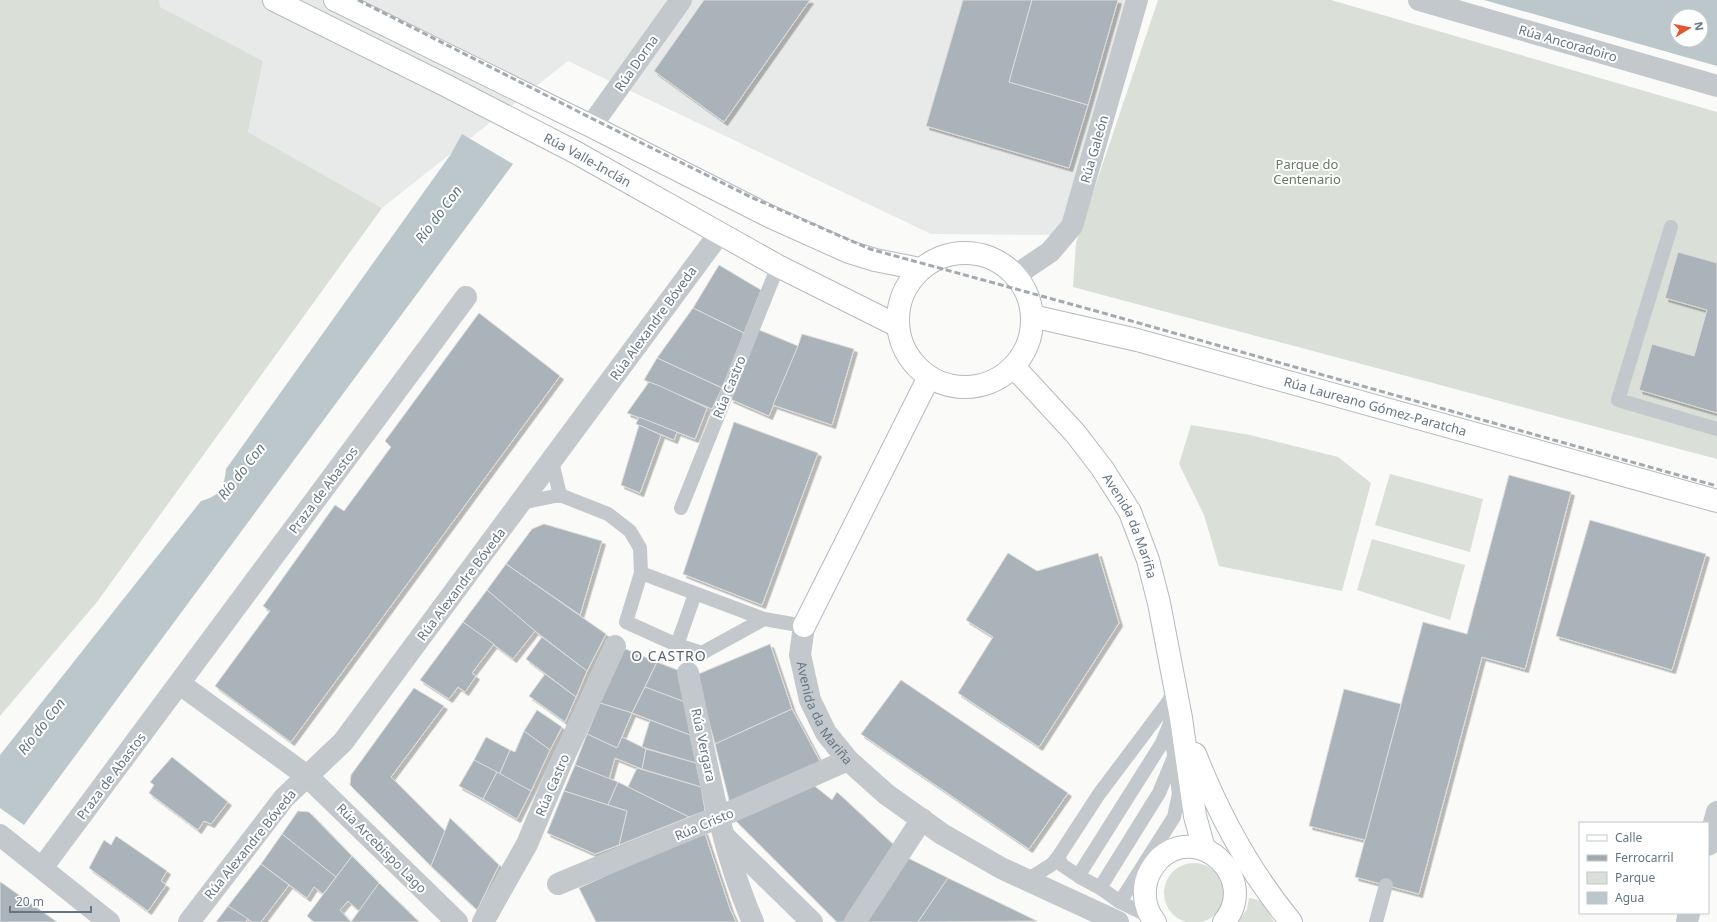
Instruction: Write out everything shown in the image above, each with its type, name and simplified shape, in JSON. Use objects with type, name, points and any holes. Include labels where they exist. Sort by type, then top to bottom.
[{"type":"main road","name":"Rúa Valle-Inclán","points":[[274,0],[445,85],[575,152],[778,266],[898,326]]},
{"type":"main road","points":[[335,0],[591,126],[754,209],[849,252],[875,260],[920,269]]},
{"type":"main road","points":[[966,252],[994,258],[1016,275],[1026,291],[1031,303],[1032,316],[1030,338],[1021,358],[1014,367],[1002,377],[988,384],[973,387],[958,387],[942,384],[929,377],[917,367],[907,355],[901,341],[898,326],[898,310],[902,295],[910,281],[920,269],[939,257],[952,253],[966,252]]},
{"type":"main road","name":"Rúa Laureano Gómez-Paratcha","points":[[1032,316],[1137,340],[1717,501]]},
{"type":"main road","name":"Avenida da Mariña","points":[[1014,367],[1075,433],[1102,468],[1130,512],[1148,560],[1159,604],[1173,707],[1195,816],[1204,849]]},
{"type":"main road","name":"Avenida da Mariña","points":[[804,626],[929,377]]},
{"type":"main road","name":"Avenida da Mariña","points":[[1173,707],[1224,821],[1268,894],[1291,922]]},
{"type":"main road","name":"Avenida da Mariña","points":[[1224,821],[1228,845],[1227,866],[1240,872],[1268,894]]},
{"type":"main road","points":[[1150,920],[1144,890],[1147,876],[1154,864],[1164,855],[1176,849],[1190,847],[1204,849],[1217,856],[1227,866],[1235,891],[1234,904],[1224,922]]},
{"type":"street","name":"Rúa Dorna","points":[[591,126],[681,0]]},
{"type":"street","name":"Rúa Galeón","points":[[1016,275],[1050,252],[1072,226],[1137,0]]},
{"type":"street","name":"Rúa Ancoradoiro","points":[[1419,0],[1717,86]]},
{"type":"street","name":"Rúa Alexandre Bóveda","points":[[189,922],[284,798],[343,742],[552,462],[719,234]]},
{"type":"street","name":"Praza de Abastos","points":[[42,868],[466,297]]},
{"type":"street","name":"Avenida da Mariña","points":[[804,626],[800,655],[810,700],[826,733],[848,760],[886,794],[942,834],[1001,868],[1027,880],[1119,912]]},
{"type":"street","name":"Rúa Castro","points":[[483,922],[527,844],[562,761],[615,646]]},
{"type":"street","name":"Rúa Vergara","points":[[688,673],[722,827],[745,904],[753,922]]},
{"type":"street","points":[[180,684],[307,776]]},
{"type":"street","name":"Rúa Cristo","points":[[558,884],[722,827],[848,760]]},
{"type":"street","name":"Rúa Arcebispo Lago","points":[[307,776],[457,922]]},
{"type":"street","points":[[1709,841],[1717,812]]},
{"type":"street","points":[[855,922],[922,819]]},
{"type":"street","points":[[722,827],[812,922]]},
{"type":"street","points":[[2,837],[109,922]]},
{"type":"lane","points":[[1671,227],[1618,400],[1717,429]]},
{"type":"lane","name":"Rúa Castro","points":[[681,508],[778,266]]},
{"type":"lane","points":[[552,462],[560,495]]},
{"type":"lane","points":[[521,503],[560,495],[608,514],[630,531],[640,548],[641,573],[626,622],[702,653],[764,619]]},
{"type":"lane","points":[[641,573],[764,619],[804,626]]},
{"type":"lane","points":[[677,644],[696,594]]},
{"type":"lane","points":[[1119,912],[1174,817],[1179,794],[1174,757],[1173,707]]},
{"type":"lane","points":[[1027,880],[1052,865],[1099,794],[1173,707]]},
{"type":"lane","points":[[1080,877],[1082,870],[1162,743],[1173,707]]},
{"type":"lane","points":[[1102,889],[1103,883],[1159,793],[1174,757]]},
{"type":"lane","points":[[1058,857],[1062,865],[1102,889],[1119,912],[1150,920]]},
{"type":"lane","points":[[1376,922],[1386,885]]},
{"type":"shaded area","points":[[157,0],[1133,0],[1060,235],[931,234],[568,61],[382,208],[248,132],[263,61],[159,7]]},
{"type":"green space","points":[[0,0],[159,0],[160,7],[263,61],[248,132],[382,208],[97,602],[0,716]]},
{"type":"green space","name":"Parque do Centenario","points":[[1158,0],[1331,0],[1717,112],[1717,459],[1073,287],[1076,243]]},
{"type":"green space","points":[[1191,425],[1250,435],[1338,457],[1371,483],[1342,591],[1219,566],[1204,515],[1179,464]]},
{"type":"green space","points":[[1390,474],[1483,499],[1470,552],[1375,525]]},
{"type":"green space","points":[[1372,539],[1465,565],[1450,620],[1357,590]]},
{"type":"green space","points":[[1194,863],[1211,868],[1219,876],[1224,893],[1219,910],[1211,918],[1194,923],[1177,918],[1169,910],[1164,893],[1169,876],[1177,868]]},
{"type":"green space","points":[[1249,898],[1255,899],[1262,903],[1274,922],[1238,922],[1247,909]]},
{"type":"water","points":[[1484,0],[1717,0],[1717,66]]},
{"type":"water","name":"Río do Con","points":[[462,134],[513,164],[24,825],[0,808],[0,755],[201,501],[213,497],[220,490],[224,481],[226,469],[451,154]]},
{"type":"building","points":[[704,0],[810,0],[724,122],[654,71]]},
{"type":"building","points":[[963,0],[1032,0],[1009,82],[1088,105],[1069,168],[926,126]]},
{"type":"building","points":[[1032,0],[1118,0],[1088,105],[1009,82]]},
{"type":"building","points":[[1678,252],[1717,263],[1717,413],[1639,390],[1652,344],[1694,356],[1707,310],[1665,298]]},
{"type":"building","points":[[719,265],[761,290],[744,333],[693,308]]},
{"type":"building","points":[[693,308],[744,333],[722,388],[657,358]]},
{"type":"building","points":[[479,313],[560,376],[291,742],[215,686],[270,611],[263,606],[335,505],[344,511],[391,447],[385,441]]},
{"type":"building","points":[[757,329],[798,346],[769,416],[730,399]]},
{"type":"building","points":[[802,334],[854,349],[832,425],[773,405]]},
{"type":"building","points":[[657,358],[722,388],[712,409],[644,380]]},
{"type":"building","points":[[649,382],[707,408],[695,439],[627,413]]},
{"type":"building","points":[[639,417],[677,432],[674,440],[636,424]]},
{"type":"building","points":[[734,422],[818,453],[762,605],[683,574]]},
{"type":"building","points":[[639,425],[661,435],[640,493],[621,485]]},
{"type":"building","points":[[1509,475],[1571,492],[1525,669],[1482,657],[1419,894],[1355,877],[1423,622],[1467,634]]},
{"type":"building","points":[[1590,520],[1706,554],[1672,670],[1556,636]]},
{"type":"building","points":[[544,524],[602,541],[580,615],[506,564],[532,529]]},
{"type":"building","points":[[1008,553],[1037,571],[1098,553],[1119,623],[1039,747],[958,693],[993,637],[966,620]]},
{"type":"building","points":[[506,564],[606,634],[587,671],[535,631],[487,590]]},
{"type":"building","points":[[487,590],[535,631],[513,659],[463,622]]},
{"type":"building","points":[[463,622],[494,644],[472,673],[476,676],[465,692],[458,687],[449,699],[420,680]]},
{"type":"building","points":[[542,637],[587,671],[576,697],[526,659]]},
{"type":"building","points":[[770,644],[792,709],[715,744],[696,675]]},
{"type":"building","points":[[623,648],[657,662],[632,713],[600,703]]},
{"type":"building","points":[[657,662],[680,671],[685,702],[645,687]]},
{"type":"building","points":[[545,674],[576,697],[565,722],[529,696]]},
{"type":"building","points":[[901,680],[1068,793],[1029,849],[861,734]]},
{"type":"building","points":[[645,687],[685,702],[690,735],[632,713]]},
{"type":"building","points":[[414,688],[444,706],[391,777],[445,831],[431,866],[350,785],[351,775]]},
{"type":"building","points":[[1344,689],[1401,704],[1365,840],[1309,826]]},
{"type":"building","points":[[600,703],[632,713],[617,748],[587,734]]},
{"type":"building","points":[[792,709],[822,765],[730,804],[715,744]]},
{"type":"building","points":[[537,710],[562,727],[550,750],[524,731]]},
{"type":"building","points":[[650,720],[690,735],[696,763],[642,747]]},
{"type":"building","points":[[524,731],[550,750],[531,791],[499,775],[510,750],[515,752]]},
{"type":"building","points":[[587,734],[617,748],[622,737],[646,749],[642,769],[615,758],[609,779],[575,765]]},
{"type":"building","points":[[486,737],[510,750],[499,775],[474,760]]},
{"type":"building","points":[[646,749],[696,763],[701,787],[642,769]]},
{"type":"building","points":[[172,757],[228,802],[211,824],[204,821],[198,830],[149,793],[154,785],[150,782]]},
{"type":"building","points":[[474,760],[497,772],[483,799],[459,786]]},
{"type":"building","points":[[575,765],[618,782],[608,805],[564,791]]},
{"type":"building","points":[[637,768],[701,787],[705,811],[689,817],[628,787]]},
{"type":"building","points":[[497,772],[531,791],[517,819],[483,799]]},
{"type":"building","points":[[618,782],[689,817],[619,845],[627,811],[608,805]]},
{"type":"building","points":[[812,784],[832,800],[837,792],[895,846],[844,922],[837,922],[735,820]]},
{"type":"building","points":[[564,791],[627,811],[619,845],[595,854],[547,833]]},
{"type":"building","points":[[298,811],[309,812],[352,856],[336,877],[282,834]]},
{"type":"building","points":[[450,818],[499,865],[477,910],[431,866]]},
{"type":"building","points":[[704,831],[730,909],[736,922],[596,922],[579,888]]},
{"type":"building","points":[[282,834],[336,877],[323,894],[314,887],[307,898],[261,864]]},
{"type":"building","points":[[116,836],[167,871],[161,881],[166,885],[148,911],[89,868],[104,840],[111,845]]},
{"type":"building","points":[[352,856],[379,883],[359,911],[348,901],[340,910],[351,922],[314,922],[307,916]]},
{"type":"building","points":[[904,856],[948,878],[918,922],[862,922]]},
{"type":"building","points":[[261,864],[289,885],[261,922],[252,922],[228,906]]},
{"type":"building","points":[[948,878],[1037,921],[918,922]]},
{"type":"building","points":[[0,882],[2,883],[57,922],[0,922]]},
{"type":"building","points":[[379,883],[419,922],[351,922]]},
{"type":"building","points":[[228,906],[248,919],[246,922],[216,922]]},
{"type":"railway","points":[[358,0],[753,198],[870,249],[1717,486]]},
{"type":"district","name":"O CASTRO","points":[[669,655]]}]
